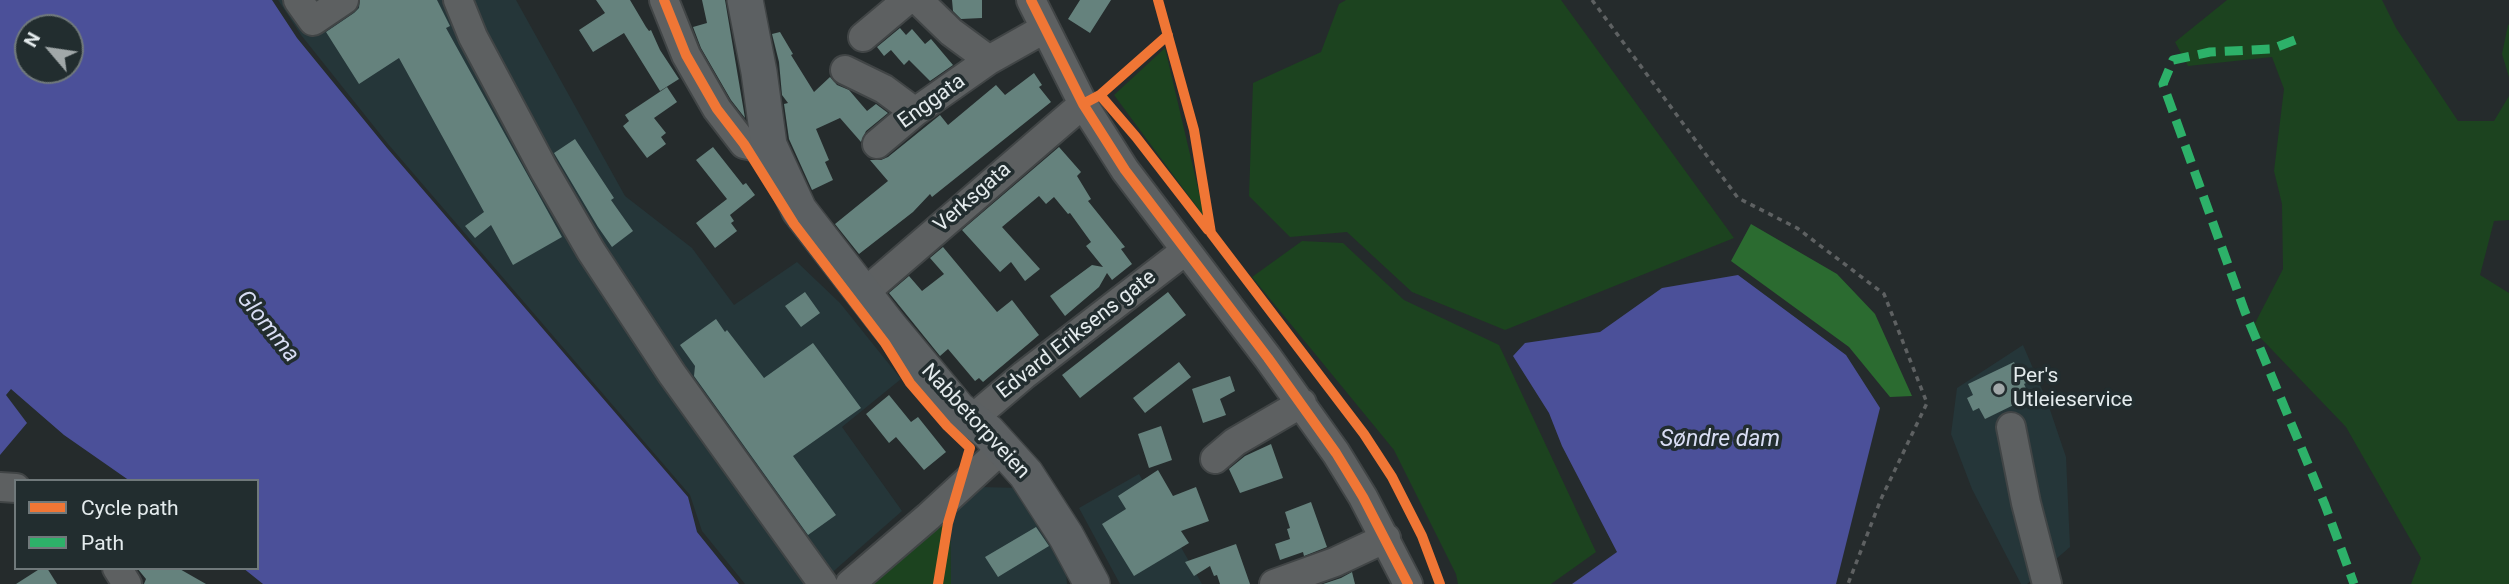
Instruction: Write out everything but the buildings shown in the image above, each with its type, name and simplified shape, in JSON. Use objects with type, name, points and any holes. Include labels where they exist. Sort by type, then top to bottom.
[{"type":"main road","name":"Nabbetorpveien","points":[[745,0],[769,145],[799,210],[958,409],[1003,448],[1026,474],[1066,536],[1092,584]]},
{"type":"street","points":[[298,0],[313,20],[344,0]]},
{"type":"street","points":[[458,0],[473,37],[591,251],[672,374],[823,584]]},
{"type":"street","points":[[664,0],[686,55],[717,109],[744,144],[758,147],[769,145]]},
{"type":"street","points":[[863,37],[907,0]]},
{"type":"street","name":"Enggata","points":[[918,0],[951,32],[989,60]]},
{"type":"street","points":[[1031,0],[1083,104],[1125,170],[1343,464],[1386,538],[1408,584]]},
{"type":"street","name":"Enggata","points":[[877,144],[915,112],[989,60],[1044,29]]},
{"type":"street","points":[[845,70],[884,89],[915,112]]},
{"type":"street","name":"Verksgata","points":[[864,293],[1083,104]]},
{"type":"street","name":"Edvard Eriksens gate","points":[[971,420],[1024,375],[1185,251]]},
{"type":"street","points":[[1215,459],[1235,442],[1301,404]]},
{"type":"street","points":[[2011,427],[2026,503],[2047,584]]},
{"type":"street","points":[[850,584],[1003,448]]},
{"type":"street","points":[[1274,584],[1335,562],[1386,538]]},
{"type":"path","points":[[1592,0],[1738,198],[1797,228],[1884,294],[1927,403],[1881,499],[1848,584]]},
{"type":"shaded area","points":[[278,0],[516,0],[625,196],[692,248],[734,305],[797,262],[840,303],[901,379],[842,427],[902,511],[819,584],[745,584],[702,531],[690,495],[388,144],[301,35]]},
{"type":"shaded area","points":[[2023,345],[2047,401],[2066,457],[2070,547],[2027,584],[2021,584],[1972,489],[1951,434],[1957,388]]},
{"type":"shaded area","points":[[1139,474],[1202,584],[1120,584],[1079,508]]},
{"type":"shaded area","points":[[981,487],[1020,488],[1065,554],[1067,584],[951,584],[950,517]]},
{"type":"green space","points":[[1346,0],[1561,0],[1734,238],[1505,330],[1412,292],[1347,232],[1290,237],[1249,196],[1253,83],[1321,52],[1339,4]]},
{"type":"green space","points":[[2227,0],[2382,0],[2396,28],[2458,121],[2494,121],[2509,96],[2509,220],[2494,221],[2480,275],[2509,293],[2509,584],[2411,584],[2421,558],[2346,427],[2252,329],[2283,269],[2282,204],[2274,171],[2284,89],[2272,57],[2188,66],[2175,42]]},
{"type":"green space","points":[[2509,25],[2509,77],[2502,54]]},
{"type":"green space","points":[[1165,48],[1205,218],[1114,95]]},
{"type":"green space","points":[[1751,224],[1837,274],[1875,314],[1912,396],[1890,397],[1849,347],[1731,261]]},
{"type":"green space","points":[[1302,241],[1343,243],[1404,300],[1499,345],[1596,552],[1551,584],[1458,584],[1456,574],[1394,450],[1252,277]]},
{"type":"green space","points":[[950,517],[951,584],[869,584]]},
{"type":"water","name":"Glomma","points":[[0,0],[272,0],[297,38],[387,148],[688,497],[697,532],[739,584],[263,584],[246,570],[259,570],[259,479],[127,479],[64,435],[11,389],[6,395],[27,423],[0,455]]},
{"type":"water","name":"Søndre dam","points":[[1738,275],[1846,355],[1880,408],[1836,584],[1572,584],[1617,552],[1562,446],[1549,413],[1513,356],[1525,343],[1600,332],[1662,288]]},
{"type":"marked path","points":[[2295,40],[2272,49],[2210,52],[2173,60],[2163,84],[2245,312],[2325,505],[2354,584]]},
{"type":"cycle path","points":[[664,0],[686,55],[717,109],[744,144],[794,224],[885,343],[910,383],[970,448],[948,523],[938,584]]},
{"type":"cycle path","points":[[1031,0],[1083,104],[1125,170],[1268,358],[1336,453],[1363,497],[1408,584]]},
{"type":"cycle path","points":[[1158,0],[1194,130],[1211,233],[1364,434],[1392,477],[1422,536],[1440,584]]},
{"type":"cycle path","points":[[1100,95],[1168,35]]},
{"type":"cycle path","points":[[1083,104],[1100,95],[1208,230]]},
{"type":"place","name":"Per's Utleieservice","points":[[1999,389]]}]
